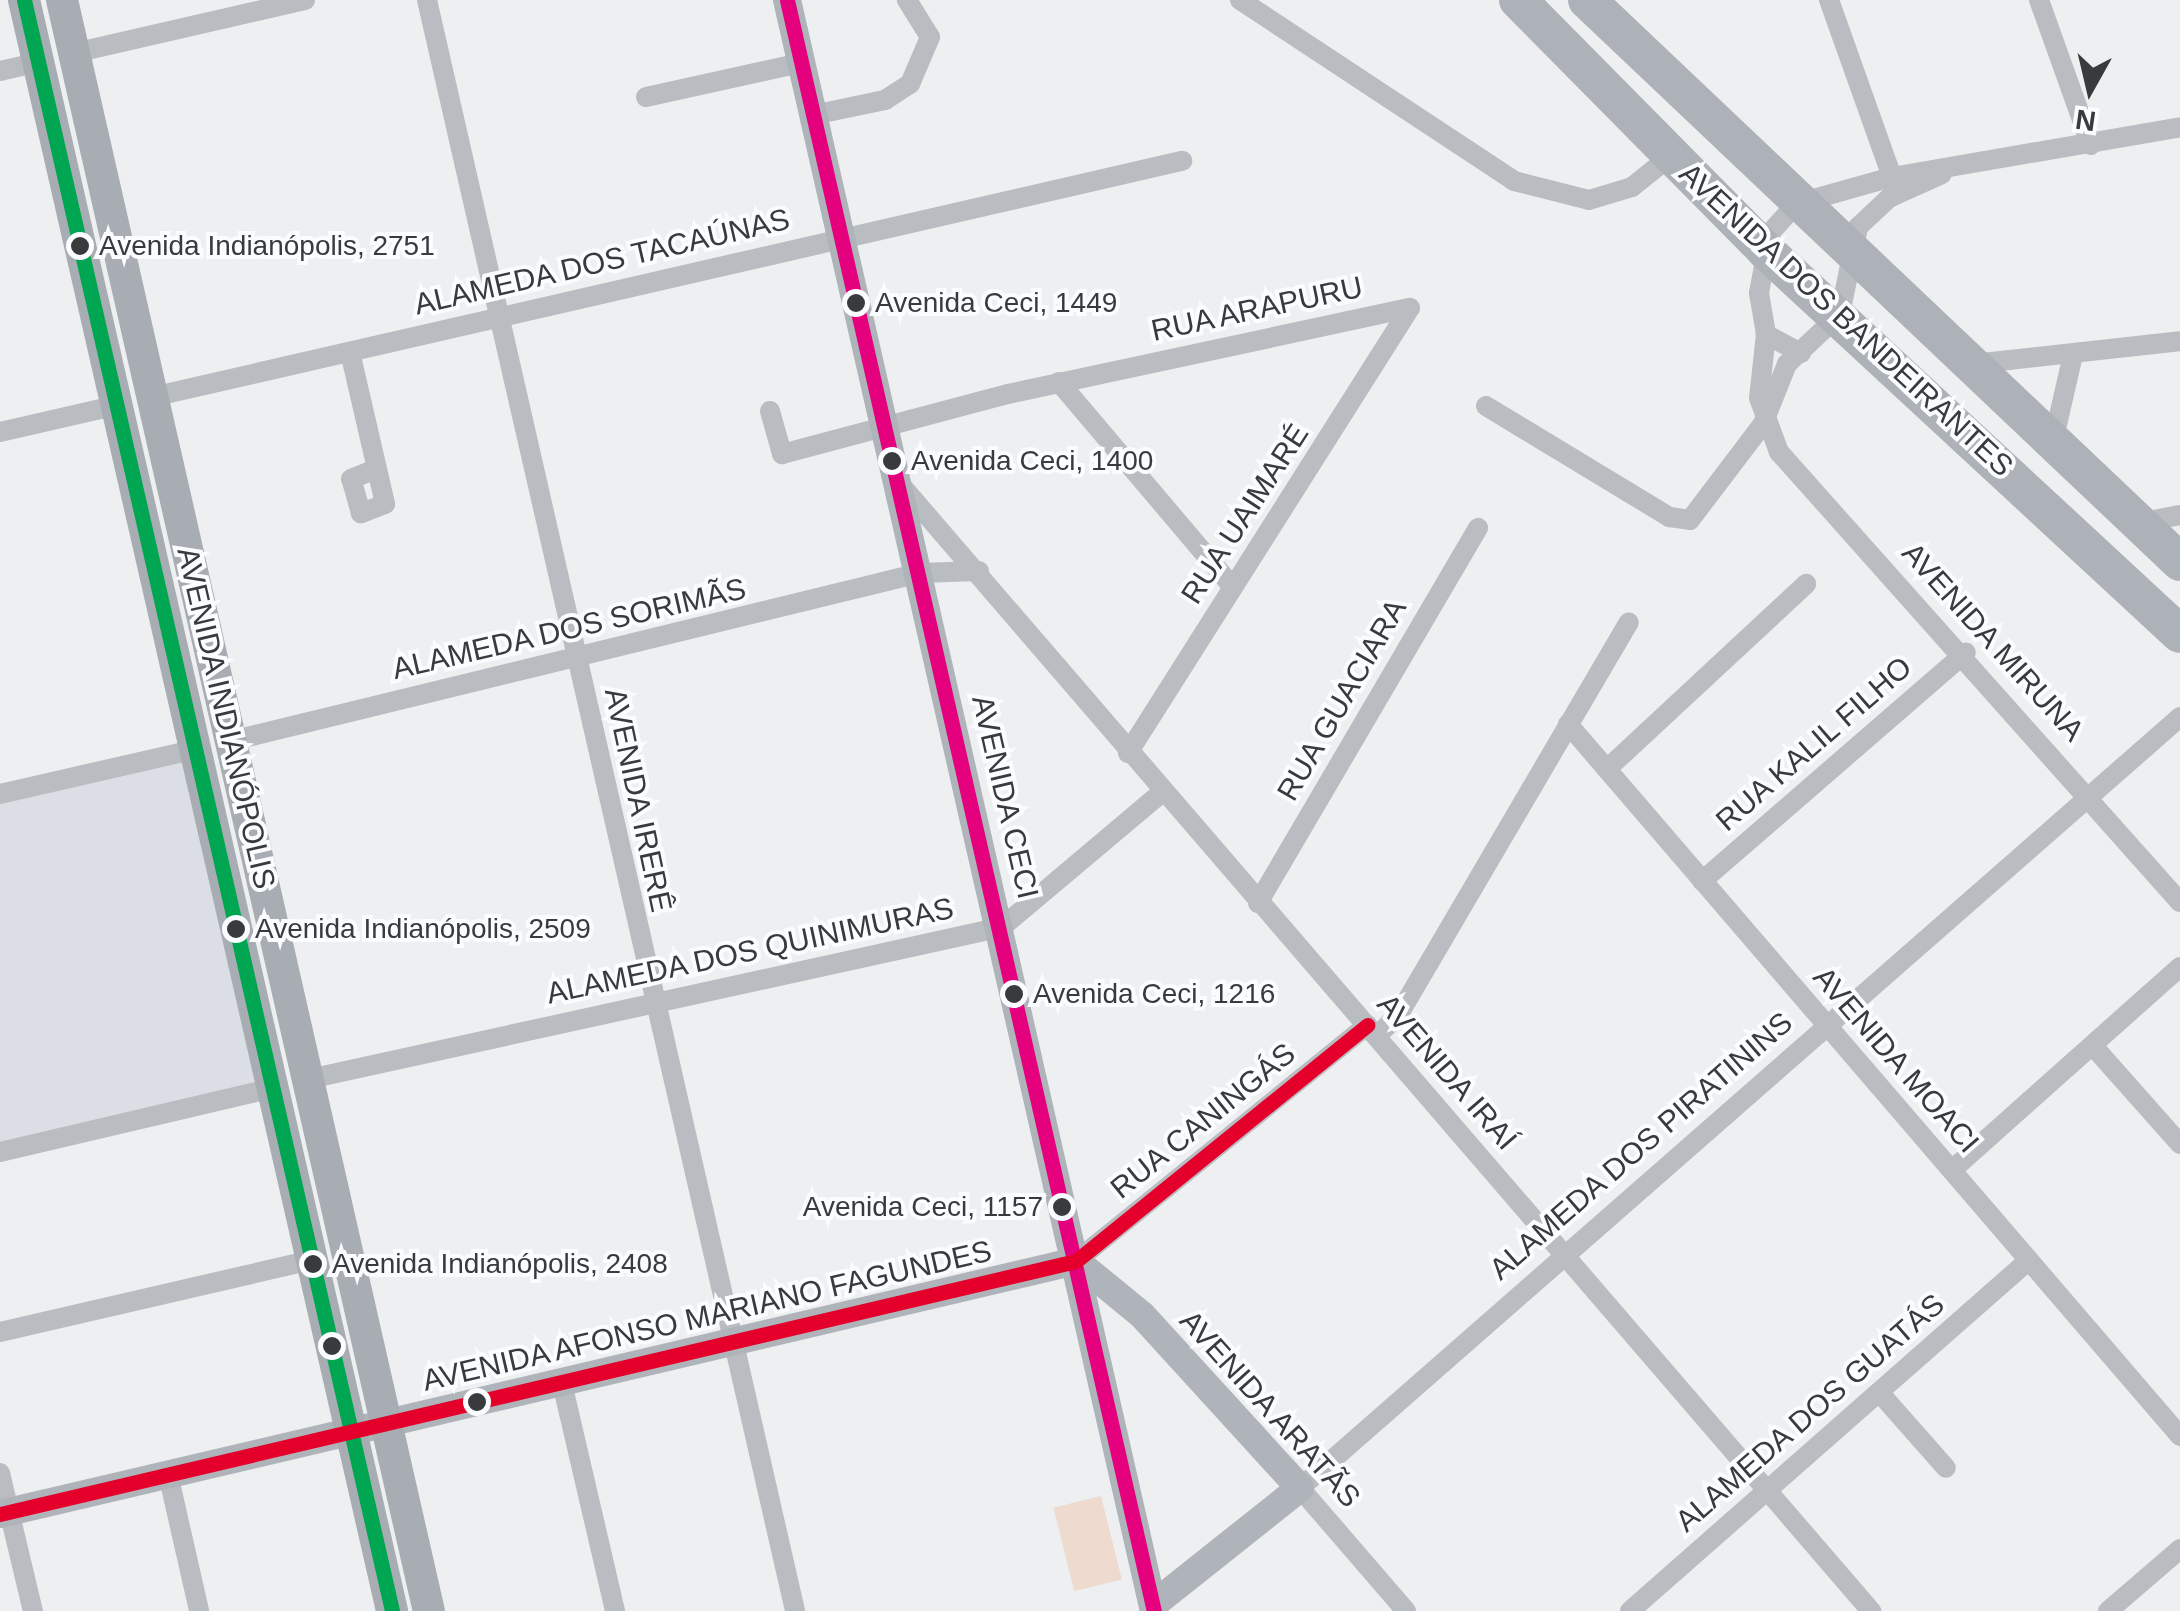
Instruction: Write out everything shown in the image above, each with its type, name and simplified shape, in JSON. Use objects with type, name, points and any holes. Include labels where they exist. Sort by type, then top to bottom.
[{"type":"highway","name":"AVENIDA DOS BANDEIRANTES","points":[[1518,0],[1765,250],[1840,314],[2180,634]]},
{"type":"highway","name":"AVENIDA DOS BANDEIRANTES","points":[[1586,0],[1796,204],[2180,562]]},
{"type":"main road","name":"AVENIDA INDIANÓPOLIS","points":[[24,0],[392,1611]]},
{"type":"main road","name":"AVENIDA INDIANÓPOLIS","points":[[62,0],[429,1611]]},
{"type":"street","points":[[74,54],[306,0]]},
{"type":"street","name":"AVENIDA IRERÊ","points":[[428,0],[651,1003],[737,1346],[794,1611]]},
{"type":"street","name":"AVENIDA CECI","points":[[787,0],[1002,927],[1148,1609]]},
{"type":"street","points":[[814,115],[885,100],[910,84],[930,37],[906,0]]},
{"type":"street","points":[[1240,0],[1514,180],[1590,200],[1632,187],[1672,156]]},
{"type":"street","points":[[1828,0],[1892,178]]},
{"type":"street","points":[[2039,0],[2091,145]]},
{"type":"street","points":[[0,71],[38,62]]},
{"type":"street","points":[[646,97],[801,63]]},
{"type":"street","points":[[1762,424],[1765,250],[1796,204],[1892,178],[1942,174],[2180,128]]},
{"type":"street","name":"ALAMEDA DOS TACAÚNAS","points":[[152,397],[1182,161]]},
{"type":"street","points":[[1486,406],[1681,520],[1703,510],[1762,424],[1780,375],[1840,314],[1851,256],[1870,211],[1942,174]]},
{"type":"street","name":"RUA ARAPURU","points":[[770,411],[780,454],[883,424],[1058,382],[1410,308]]},
{"type":"street","name":"RUA UAIMARÉ","points":[[1128,753],[1410,308]]},
{"type":"street","points":[[1766,334],[1801,353]]},
{"type":"street","points":[[1971,364],[2072,359],[2180,341]]},
{"type":"street","points":[[350,352],[376,469]]},
{"type":"street","points":[[2053,442],[2072,359]]},
{"type":"street","points":[[1058,382],[1234,587]]},
{"type":"street","points":[[0,432],[118,405]]},
{"type":"street","name":"AVENIDA MIRUNA","points":[[1762,424],[1966,652],[2180,902]]},
{"type":"street","name":"AVENIDA IRAÍ","points":[[897,481],[979,572],[1161,792],[1871,1611]]},
{"type":"street","points":[[2138,522],[2180,515]]},
{"type":"street","name":"RUA GUACIARA","points":[[1258,903],[1478,528]]},
{"type":"street","points":[[920,573],[979,572]]},
{"type":"street","name":"ALAMEDA DOS SORIMÃS","points":[[232,741],[578,662],[920,573]]},
{"type":"street","points":[[1606,770],[1806,584]]},
{"type":"street","name":"RUA CANINGÁS","points":[[1076,1260],[1399,1014],[1629,622]]},
{"type":"street","name":"RUA KALIL FILHO","points":[[1702,881],[1966,652]]},
{"type":"street","name":"ALAMEDA DOS PIRATININS","points":[[1148,1609],[1300,1488],[2093,798],[2180,717]]},
{"type":"street","name":"AVENIDA MOACI","points":[[1568,724],[2180,1436]]},
{"type":"street","points":[[0,794],[196,750]]},
{"type":"street","name":"ALAMEDA DOS QUINIMURAS","points":[[308,1078],[1002,927],[1161,792]]},
{"type":"street","points":[[1952,1170],[2180,968]]},
{"type":"street","points":[[2093,1046],[2180,1144]]},
{"type":"street","points":[[0,1152],[272,1088]]},
{"type":"street","points":[[0,1332],[311,1260]]},
{"type":"street","name":"AVENIDA AFONSO MARIANO FAGUNDES","points":[[5,1513],[386,1422],[737,1346],[1076,1260]]},
{"type":"street","name":"AVENIDA ARATÃS","points":[[1076,1260],[1142,1315],[1406,1611]]},
{"type":"street","name":"ALAMEDA DOS GUATÁS","points":[[1630,1611],[2029,1260]]},
{"type":"street","points":[[562,1383],[614,1611]]},
{"type":"street","points":[[1879,1392],[1946,1468]]},
{"type":"street","points":[[0,1473],[5,1513],[33,1611]]},
{"type":"street","points":[[168,1474],[199,1611]]},
{"type":"street","points":[[2108,1611],[2180,1549]]},
{"type":"shaded area","points":[[189,757],[261,1086],[0,1144],[0,800]]},
{"type":"shaded area","points":[[1101,1496],[1122,1579],[1074,1591],[1053,1508]]},
{"type":"transit line","points":[[24,0],[392,1611]]},
{"type":"transit line","points":[[787,0],[1154,1611]]},
{"type":"transit line","points":[[0,1514],[1076,1261],[1367,1025]]},
{"type":"place","name":"Avenida Indianópolis, 2751","points":[[80,246]]},
{"type":"place","name":"Avenida Ceci, 1449","points":[[856,303]]},
{"type":"place","name":"Avenida Ceci, 1400","points":[[892,461]]},
{"type":"place","name":"Avenida Indianópolis, 2509","points":[[236,929]]},
{"type":"place","name":"Avenida Ceci, 1216","points":[[1014,994]]},
{"type":"place","name":"Avenida Ceci, 1157","points":[[1062,1207]]},
{"type":"place","name":"Avenida Indianópolis, 2408","points":[[313,1264]]}]
